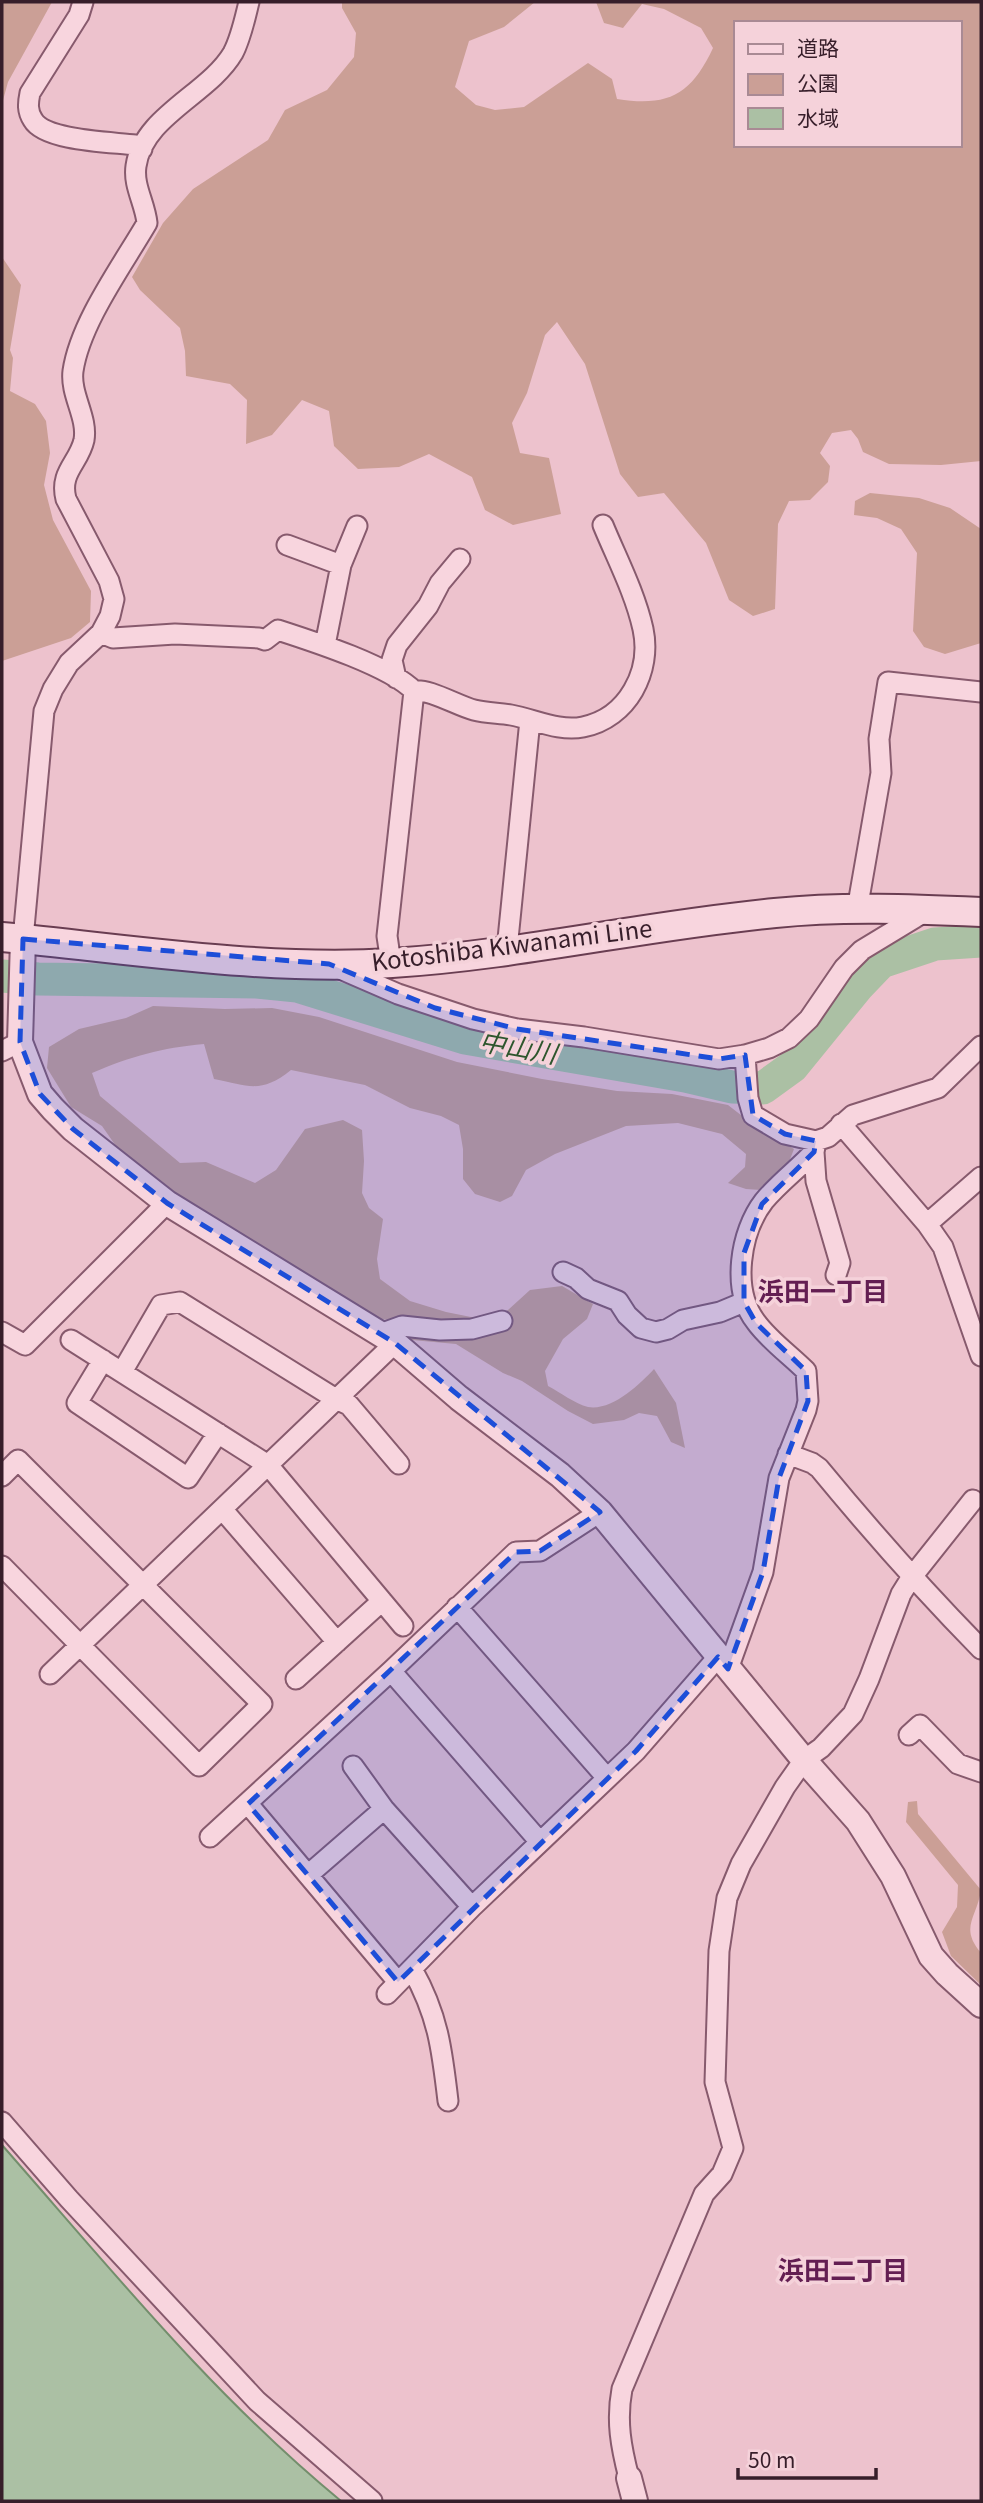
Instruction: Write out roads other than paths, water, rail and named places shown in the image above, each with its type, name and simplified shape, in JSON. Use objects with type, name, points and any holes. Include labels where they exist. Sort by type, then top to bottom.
[{"type":"main road","name":"Kotoshiba Kiwanami Line","points":[[16,947],[261,962],[391,963],[776,913],[857,909],[981,912]]},
{"type":"street","points":[[83,2],[79,15],[30,93],[27,106],[34,122],[47,131],[74,138],[135,145],[142,149]]},
{"type":"street","points":[[249,2],[233,53],[216,74],[152,130],[142,149],[136,164],[136,185],[147,223],[101,299],[78,350],[72,374],[84,427],[84,442],[67,474],[64,489],[66,499],[109,581],[114,599],[110,616],[101,633],[69,663],[53,689],[44,711],[16,947],[21,989],[11,1046],[40,1094],[73,1129],[167,1203],[387,1338],[459,1398],[560,1475],[600,1512],[723,1663],[858,1821],[893,1875],[931,1956],[981,2005]]},
{"type":"street","points":[[101,633],[113,638],[175,634],[265,640],[278,630],[325,645],[396,678],[414,691],[421,690],[454,705],[512,715],[563,728],[584,727],[604,719],[620,708],[634,691],[643,672],[646,651],[643,631],[624,573],[603,525]]},
{"type":"street","points":[[325,645],[341,565],[357,526]]},
{"type":"street","points":[[287,545],[341,565]]},
{"type":"street","points":[[396,678],[392,660],[397,645],[460,559]]},
{"type":"street","points":[[857,909],[881,774],[879,739],[888,682],[981,692]]},
{"type":"street","points":[[391,963],[387,936],[414,691]]},
{"type":"street","points":[[507,949],[530,720]]},
{"type":"street","points":[[329,964],[398,995],[435,1008],[517,1029],[584,1037],[746,1064],[789,1038],[809,1018],[844,968],[862,950],[929,909]]},
{"type":"street","points":[[399,1982],[472,1907],[636,1751],[723,1663],[763,1572],[779,1478],[808,1401],[806,1371],[756,1323],[744,1302],[742,1273],[748,1236],[755,1218],[775,1188],[796,1171],[815,1147],[841,1124],[853,1115],[938,1088],[981,1045]]},
{"type":"street","points":[[746,1064],[748,1098],[753,1115],[785,1134],[815,1147]]},
{"type":"street","points":[[841,1124],[927,1224],[943,1247],[976,1326],[981,1356]]},
{"type":"street","points":[[815,1147],[816,1181],[840,1263],[836,1275]]},
{"type":"street","points":[[927,1224],[981,1177]]},
{"type":"street","points":[[2,1332],[25,1345],[167,1203]]},
{"type":"street","points":[[563,1272],[576,1278],[588,1289],[618,1301],[627,1315],[641,1328],[656,1332],[668,1329],[683,1320],[720,1312],[744,1302]]},
{"type":"street","points":[[122,1372],[161,1305],[180,1302],[349,1405],[399,1464]]},
{"type":"street","points":[[50,1674],[336,1399],[387,1338],[402,1326],[440,1330],[472,1329],[502,1321]]},
{"type":"street","points":[[71,1340],[268,1465],[403,1626]]},
{"type":"street","points":[[103,1360],[76,1404],[188,1478],[218,1433]]},
{"type":"street","points":[[788,1454],[819,1468],[897,1557],[911,1577],[981,1649]]},
{"type":"street","points":[[2,1476],[18,1460],[261,1704],[199,1766],[2,1566]]},
{"type":"street","points":[[632,2489],[619,2441],[618,2409],[622,2389],[704,2194],[722,2174],[733,2148],[715,2082],[719,1951],[727,1898],[741,1864],[785,1787],[804,1760],[821,1748],[853,1714],[901,1594],[911,1577],[973,1500]]},
{"type":"street","points":[[222,1509],[337,1642]]},
{"type":"street","points":[[210,1838],[516,1552],[540,1552],[600,1512]]},
{"type":"street","points":[[296,1679],[382,1601]]},
{"type":"street","points":[[457,1607],[607,1778]]},
{"type":"street","points":[[391,1671],[540,1842]]},
{"type":"street","points":[[909,1735],[920,1725],[958,1763],[981,1772]]},
{"type":"street","points":[[353,1766],[384,1808],[472,1907]]},
{"type":"street","points":[[248,1804],[399,1982],[425,1992],[441,2041],[448,2101]]},
{"type":"street","points":[[308,1875],[384,1808]]},
{"type":"street","points":[[2,2122],[69,2199],[257,2401],[372,2501]]},
{"type":"water","points":[[2,2145],[206,2375],[294,2461],[341,2501],[2,2501]]},
{"type":"waterway","name":"中山川","points":[[2,976],[38,979],[257,982],[297,986],[465,1038],[685,1076],[732,1087],[763,1088],[792,1067],[881,962],[935,944],[981,941]]},
{"type":"district","name":"浜田一丁目","points":[[823,1292]]},
{"type":"district","name":"浜田二丁目","points":[[843,2271]]}]
